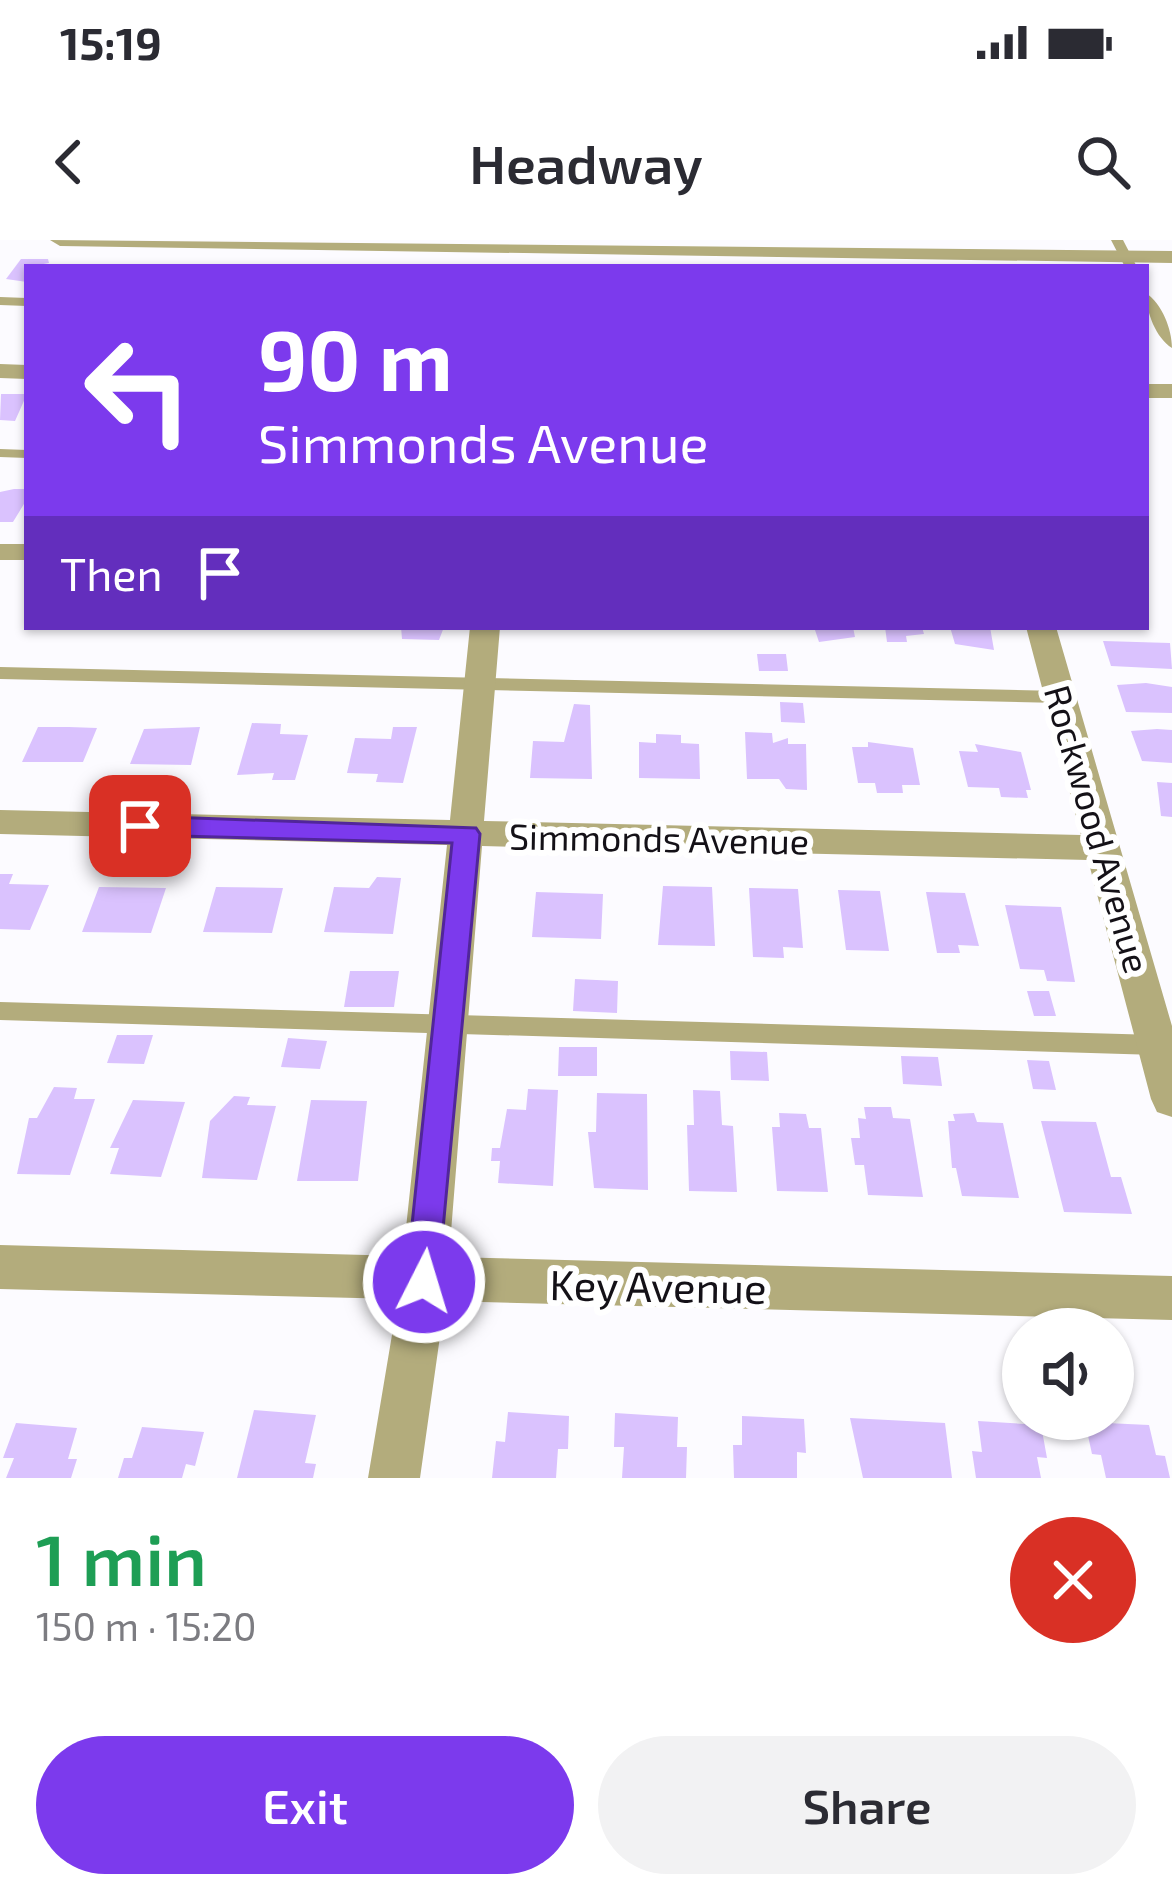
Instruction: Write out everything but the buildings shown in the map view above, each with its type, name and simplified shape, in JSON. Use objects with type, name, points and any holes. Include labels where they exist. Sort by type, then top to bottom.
[{"type":"street","points":[[60,240],[539,252],[1172,257]]},
{"type":"street","points":[[394,1478],[424,1282],[485,630]]},
{"type":"street","name":"Rockwood Avenue","points":[[1042,630],[1172,1100]]},
{"type":"street","name":"Simmonds Avenue","points":[[0,822],[1102,848]]},
{"type":"street","name":"Key Avenue","points":[[0,1267],[424,1282],[1172,1298]]},
{"type":"lane","points":[[1152,320],[1172,344]]},
{"type":"lane","points":[[0,673],[1060,697]]},
{"type":"lane","points":[[0,1011],[1157,1045]]},
{"type":"route","points":[[140,826],[467,834],[424,1282]]}]
